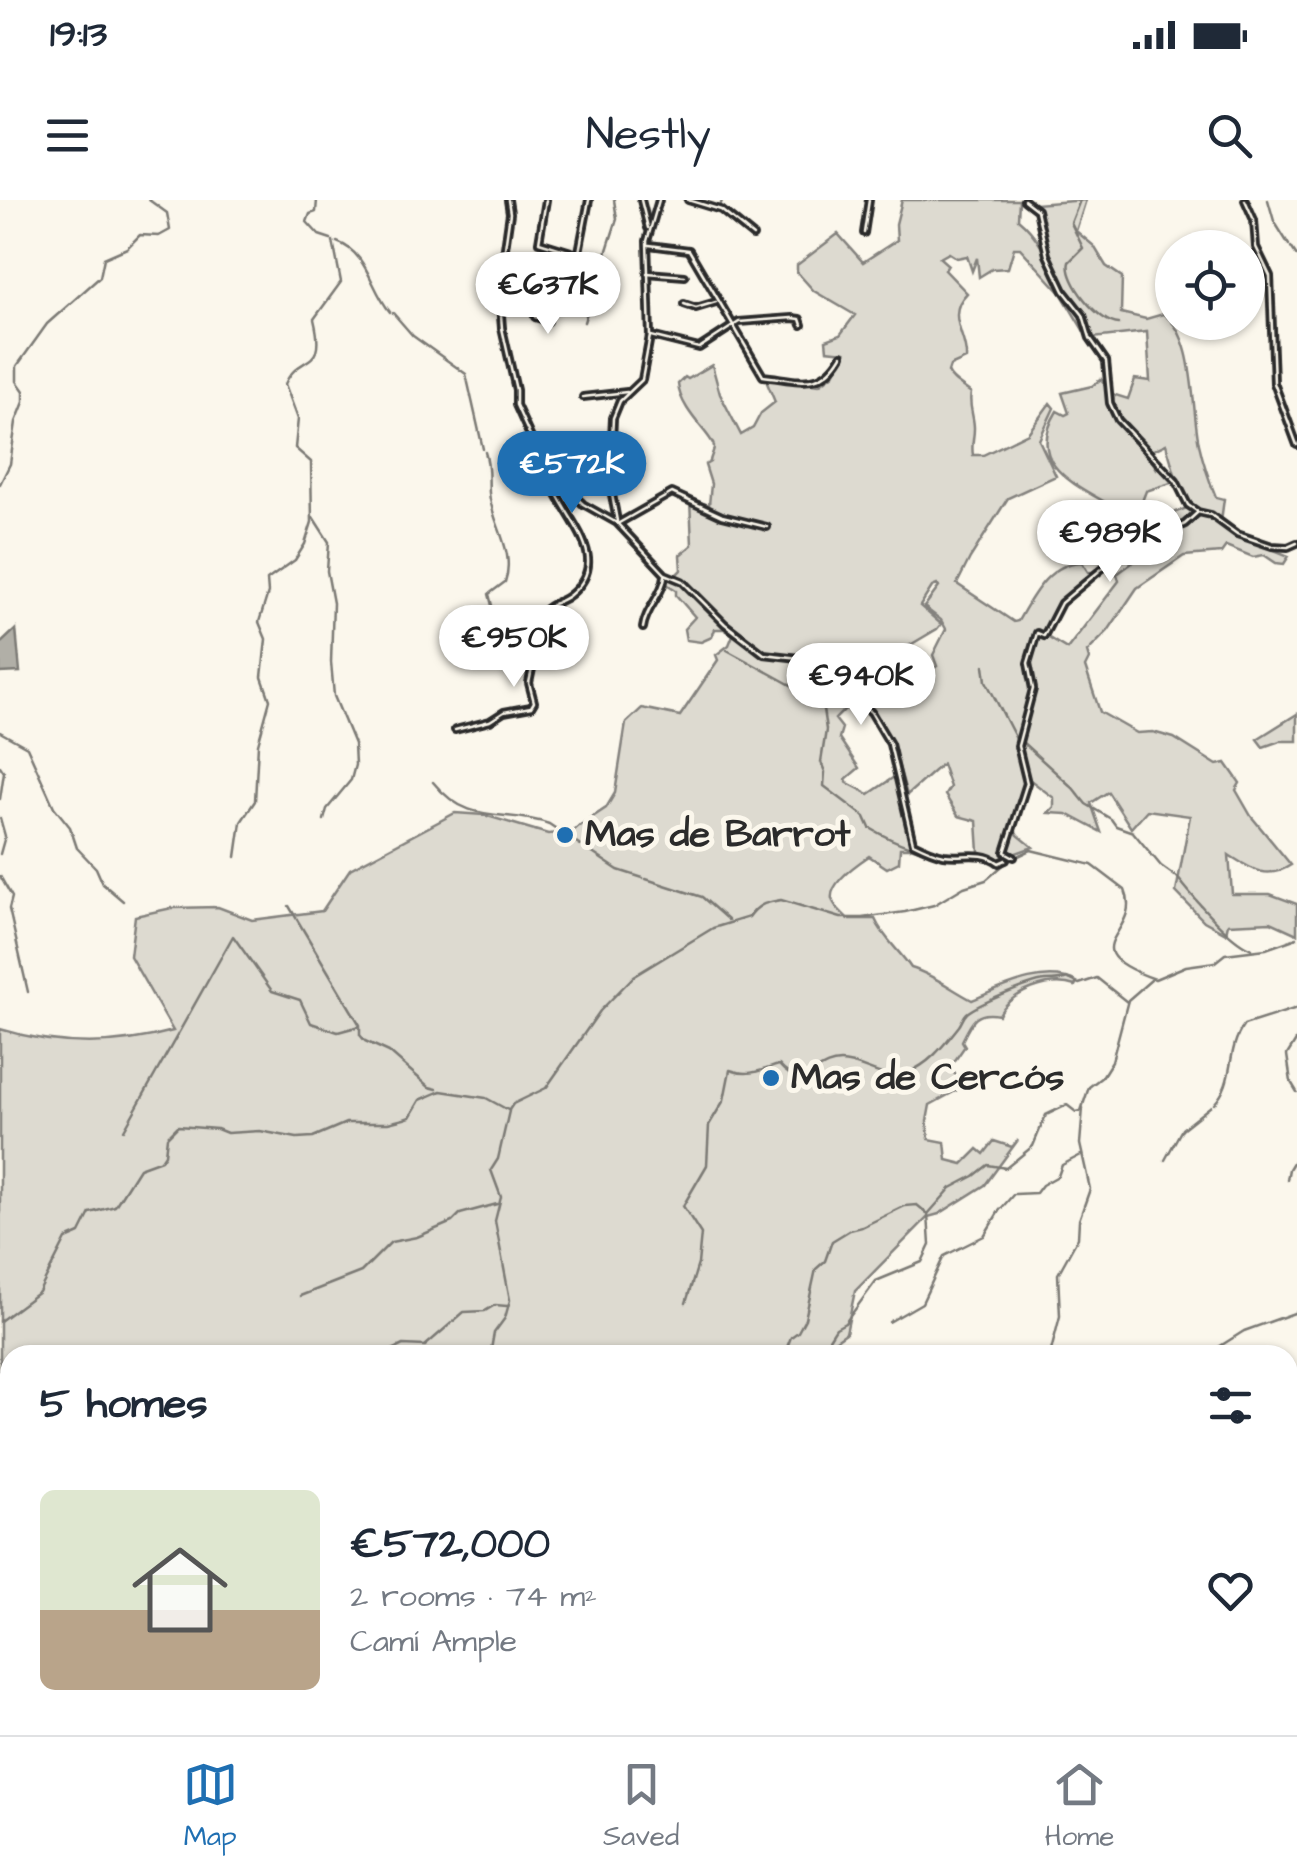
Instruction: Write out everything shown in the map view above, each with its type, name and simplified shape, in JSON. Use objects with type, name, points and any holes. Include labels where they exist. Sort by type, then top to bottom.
[{"type":"street","points":[[454,730],[490,721],[504,712],[531,708],[534,702],[529,684],[542,614],[550,604],[569,597],[588,571],[588,553],[516,406],[502,328],[500,271],[510,213],[508,200]]},
{"type":"street","points":[[546,200],[540,242],[600,261]]},
{"type":"street","points":[[579,254],[589,200]]},
{"type":"street","points":[[640,200],[648,230]]},
{"type":"street","points":[[618,523],[610,484],[615,409],[628,392],[640,385],[650,336],[648,230],[660,200]]},
{"type":"street","points":[[688,200],[721,210],[753,236]]},
{"type":"street","points":[[864,233],[870,200]]},
{"type":"street","points":[[1024,200],[1038,210],[1047,255],[1106,361],[1110,403],[1118,420],[1176,481],[1188,505],[1198,512],[1221,520],[1238,534],[1278,548],[1297,543]]},
{"type":"street","points":[[1245,200],[1254,220],[1256,248],[1270,276],[1274,382],[1297,445]]},
{"type":"street","points":[[647,241],[652,246],[689,250],[763,376],[818,381],[832,372],[842,355]]},
{"type":"street","points":[[500,271],[524,275],[531,283],[534,317],[548,321],[556,276]]},
{"type":"street","points":[[647,272],[685,276]]},
{"type":"street","points":[[684,304],[705,308],[718,300]]},
{"type":"street","points":[[650,336],[699,348],[733,325],[792,318],[802,324]]},
{"type":"street","points":[[583,397],[628,392]]},
{"type":"street","points":[[550,475],[591,509],[618,523],[666,574],[682,581],[725,624],[764,654],[799,658],[870,712],[890,744],[913,843],[946,856],[976,855],[999,863],[1006,860]]},
{"type":"street","points":[[618,523],[672,493],[722,516],[767,527]]},
{"type":"street","points":[[689,510],[690,500]]},
{"type":"street","points":[[1014,857],[1006,852],[1027,783],[1018,746],[1033,689],[1028,663],[1037,633],[1044,636],[1061,603],[1116,557],[1185,524],[1198,512]]},
{"type":"street","points":[[642,625],[666,574]]},
{"type":"shaded area","points":[[902,200],[1019,200],[1018,219],[1038,242],[1085,326],[1083,330],[1061,293],[1020,248],[1014,248],[1008,268],[992,269],[979,277],[977,258],[972,271],[967,256],[957,258],[949,253],[940,258],[948,265],[945,270],[967,293],[957,310],[966,359],[950,366],[948,372],[971,393],[973,455],[983,455],[1028,433],[1050,403],[1054,408],[1039,440],[1056,476],[1008,498],[957,584],[1014,622],[1051,574],[1082,562],[1088,572],[1096,572],[1095,577],[1061,602],[1065,603],[1044,635],[1067,649],[1119,581],[1117,574],[1147,552],[1147,523],[1187,508],[1190,503],[1166,444],[1147,453],[1157,469],[1161,468],[1174,482],[1146,491],[1139,509],[1115,510],[1068,479],[1050,458],[1046,445],[1049,429],[1057,411],[1069,413],[1062,393],[1092,386],[1101,379],[1112,394],[1128,399],[1135,379],[1150,381],[1147,332],[1093,338],[1049,255],[1044,226],[1034,204],[1086,200],[1076,231],[1094,246],[1106,266],[1122,277],[1121,313],[1146,319],[1155,316],[1155,340],[1182,340],[1202,457],[1216,497],[1224,499],[1221,521],[1237,535],[1289,556],[1284,564],[1276,563],[1264,555],[1253,557],[1226,546],[1221,553],[1184,556],[1137,588],[1108,631],[1087,652],[1085,667],[1100,712],[1137,733],[1153,732],[1174,738],[1217,765],[1226,763],[1240,783],[1236,790],[1251,816],[1291,865],[1267,873],[1229,855],[1232,894],[1270,894],[1297,904],[1297,934],[1271,922],[1228,924],[1226,933],[1204,921],[1176,892],[1190,816],[1147,810],[1131,828],[1108,792],[1091,803],[1101,832],[1067,814],[1048,813],[1054,807],[1054,798],[1029,779],[1013,827],[1033,847],[1000,859],[979,852],[977,821],[958,816],[945,795],[950,787],[942,764],[907,795],[892,742],[868,707],[845,709],[835,719],[842,728],[839,738],[859,768],[846,779],[848,783],[869,794],[897,775],[913,844],[900,848],[899,862],[887,868],[869,856],[851,869],[832,893],[837,907],[848,919],[875,919],[911,968],[972,1000],[1038,977],[1077,982],[1075,986],[1055,984],[1032,989],[1012,1000],[999,1015],[985,1014],[972,1023],[962,1041],[965,1046],[949,1069],[965,1082],[930,1105],[929,1139],[945,1142],[947,1160],[963,1164],[978,1149],[984,1154],[994,1141],[1012,1147],[1018,1140],[985,1185],[928,1217],[855,1291],[846,1333],[829,1345],[0,1345],[0,1029],[86,1043],[130,1040],[173,1031],[130,956],[135,916],[172,908],[218,907],[252,920],[322,911],[350,869],[455,813],[484,815],[548,834],[570,832],[606,808],[615,793],[626,723],[642,708],[680,716],[718,660],[716,655],[729,645],[733,635],[715,629],[712,637],[701,642],[686,640],[684,629],[695,617],[676,590],[665,583],[666,577],[673,578],[681,570],[680,555],[692,545],[690,499],[709,505],[711,484],[705,465],[710,462],[714,447],[684,404],[678,384],[712,365],[720,394],[741,435],[753,428],[761,413],[775,402],[765,378],[819,385],[834,374],[845,352],[827,350],[826,340],[840,335],[855,315],[814,291],[797,272],[797,265],[838,234],[863,262],[897,240]],"holes":[[[937,585],[924,607],[941,620],[946,629],[933,655],[937,666],[923,677],[901,658],[893,661],[890,657],[941,624],[920,606]]]},
{"type":"shaded area","points":[[16,629],[20,672],[0,673],[0,644]]},
{"type":"shaded area","points":[[1297,714],[1297,741],[1263,747],[1257,739]]},
{"type":"waterway","points":[[0,484],[10,464],[16,422],[24,402],[17,366],[47,324],[100,277],[104,258],[127,248],[140,235],[159,236],[170,230],[167,213],[149,200]]},
{"type":"waterway","points":[[317,200],[316,212],[310,214],[307,222],[319,235],[331,239]]},
{"type":"waterway","points":[[584,322],[617,219],[614,200]]},
{"type":"waterway","points":[[721,204],[722,200]]},
{"type":"waterway","points":[[1080,200],[1071,223],[1083,248],[1069,262],[1072,280],[1102,317],[1119,324]]},
{"type":"waterway","points":[[1268,200],[1274,221],[1289,245]]},
{"type":"waterway","points":[[236,857],[241,822],[255,801],[258,744],[270,700],[262,677],[266,639],[259,622],[268,593],[267,580],[295,560],[312,522],[311,462],[295,448],[298,419],[285,384],[314,355],[314,319],[341,282],[333,241]]},
{"type":"waterway","points":[[337,242],[356,254],[390,312]]},
{"type":"waterway","points":[[1291,247],[1297,256]]},
{"type":"waterway","points":[[393,313],[413,336],[466,374],[483,449]]},
{"type":"waterway","points":[[485,452],[491,504],[508,559],[505,582],[489,594],[497,625],[504,634]]},
{"type":"waterway","points":[[313,517],[329,542],[334,696],[354,744],[355,765],[351,780],[327,809],[324,820]]},
{"type":"waterway","points":[[727,650],[822,702],[826,730],[821,762],[824,786],[865,817],[870,828],[914,848],[960,857]]},
{"type":"waterway","points":[[984,665],[986,681],[1016,739]]},
{"type":"waterway","points":[[0,732],[27,747],[54,807],[70,827],[77,848],[96,868],[103,884],[123,901]]},
{"type":"waterway","points":[[1021,741],[1086,804],[1116,826],[1133,832],[1161,866],[1175,876]]},
{"type":"waterway","points":[[0,766],[4,772],[0,799]]},
{"type":"waterway","points":[[433,782],[461,806],[549,824],[618,870],[643,878]]},
{"type":"waterway","points":[[0,818],[5,836],[0,854]]},
{"type":"waterway","points":[[509,1110],[513,1104],[546,1088],[600,1011],[634,976],[713,928],[749,917],[771,902],[781,900],[841,918],[905,912],[934,905],[964,887],[986,880],[1008,861],[1031,850],[1092,865],[1125,890],[1125,918],[1111,949],[1115,958],[1129,968],[1155,979],[1186,966],[1215,962],[1225,954],[1266,949],[1297,938]]},
{"type":"waterway","points":[[0,876],[12,897],[9,909],[28,992]]},
{"type":"waterway","points":[[1177,877],[1222,928],[1252,949]]},
{"type":"waterway","points":[[646,879],[702,897],[728,920]]},
{"type":"waterway","points":[[289,906],[360,1025]]},
{"type":"waterway","points":[[124,1130],[233,936],[272,991],[300,1000],[311,1023],[338,1032],[360,1026],[365,1041],[389,1052],[429,1087],[437,1089]]},
{"type":"waterway","points":[[686,1303],[698,1264],[701,1234],[683,1206],[707,1165],[709,1125],[724,1100],[730,1070],[749,1073],[779,1065],[788,1073],[803,1077],[840,1062],[890,1076],[907,1073],[936,1053],[967,1013],[1004,994],[1045,981],[1067,978],[1079,984],[1097,978],[1127,1002]]},
{"type":"waterway","points":[[788,1345],[805,1319],[816,1269],[825,1261],[832,1241],[905,1206],[917,1205],[928,1214],[951,1188],[988,1165],[1006,1168],[1033,1146],[1046,1115],[1067,1105],[1081,1111],[1089,1087],[1102,1077],[1112,1061],[1128,1000],[1151,980]]},
{"type":"waterway","points":[[1214,1104],[1225,1086],[1234,1046],[1244,1025],[1297,1008]]},
{"type":"waterway","points":[[1297,1039],[1287,1055],[1291,1082],[1297,1092]]},
{"type":"waterway","points":[[0,1321],[39,1292],[66,1239],[80,1233],[90,1213],[115,1206],[139,1168],[161,1160],[167,1137],[178,1126],[313,1137],[346,1123],[388,1123],[410,1117],[420,1100],[441,1091],[486,1098],[508,1110]]},
{"type":"waterway","points":[[1165,1160],[1182,1129],[1211,1106]]},
{"type":"waterway","points":[[1053,1345],[1060,1316],[1058,1274],[1078,1238],[1079,1220],[1090,1189],[1080,1144],[1083,1108]]},
{"type":"waterway","points":[[492,1345],[510,1300],[495,1221],[501,1197],[491,1170],[498,1159],[509,1111]]},
{"type":"waterway","points":[[1015,1194],[1036,1193],[1058,1176],[1062,1165],[1081,1155]]},
{"type":"waterway","points":[[1287,1180],[1297,1156]]},
{"type":"waterway","points":[[889,1322],[922,1303],[944,1256],[984,1236],[1013,1195]]},
{"type":"waterway","points":[[300,1296],[361,1272],[391,1242],[417,1237],[452,1222],[460,1214],[497,1204]]},
{"type":"waterway","points":[[829,1345],[836,1328],[845,1323],[876,1281],[922,1262],[930,1245],[928,1214]]},
{"type":"waterway","points":[[426,1345],[464,1312],[507,1306]]},
{"type":"waterway","points":[[1222,1345],[1244,1331],[1297,1312]]},
{"type":"place","name":"Mas de Barrot","points":[[565,835]]},
{"type":"place","name":"Mas de Cercós","points":[[771,1078]]}]
